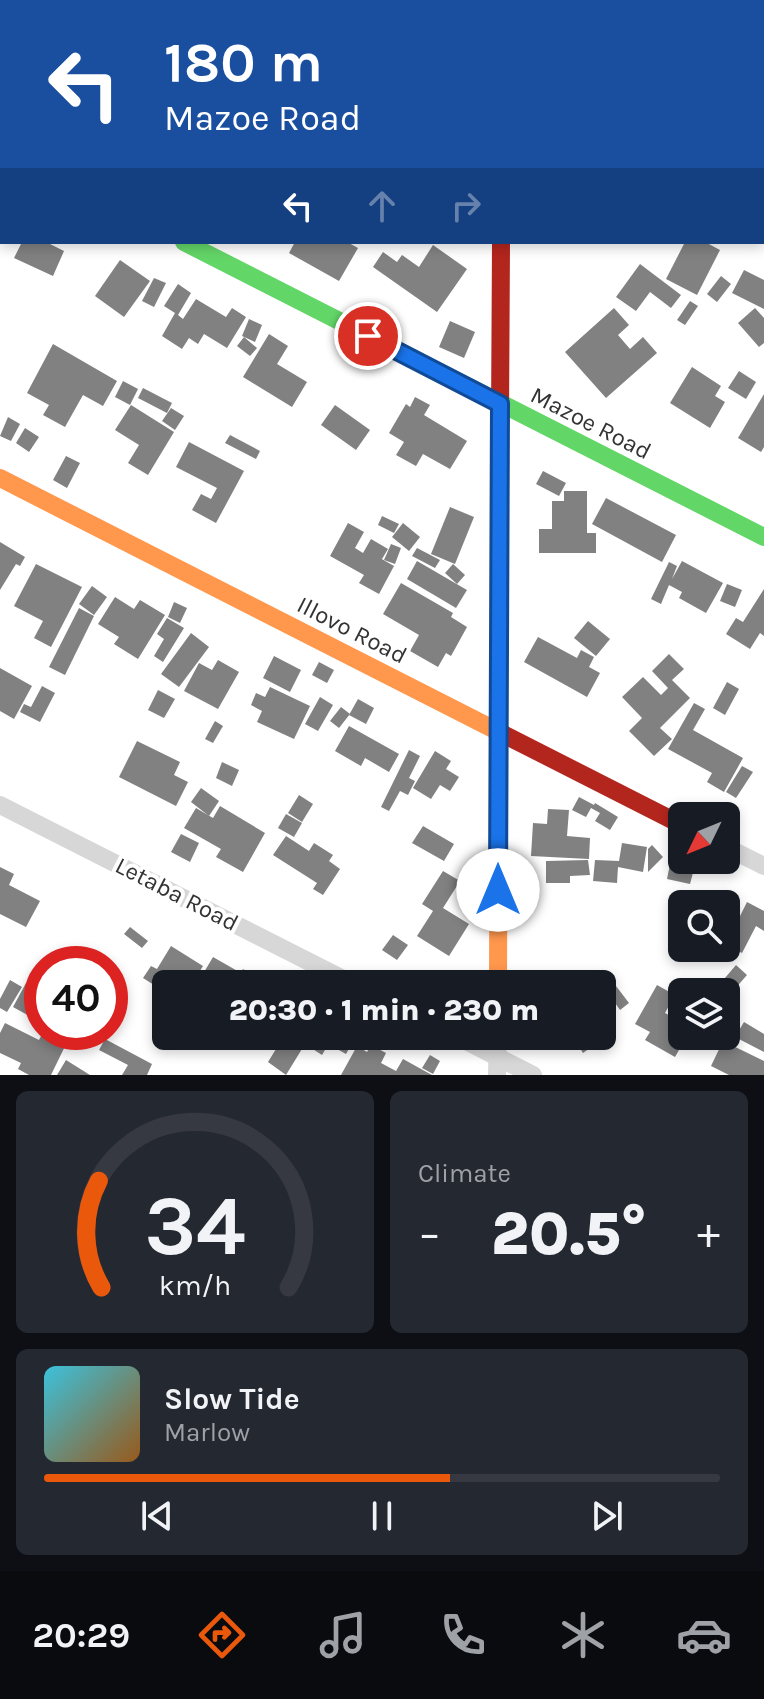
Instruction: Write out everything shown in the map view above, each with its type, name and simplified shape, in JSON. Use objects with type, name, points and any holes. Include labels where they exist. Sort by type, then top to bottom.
[{"type":"street","name":"Mazoe Road","points":[[188,244],[764,537]]},
{"type":"street","points":[[498,970],[501,244]]},
{"type":"street","name":"Illovo Road","points":[[0,478],[668,818]]},
{"type":"street","name":"Letaba Road","points":[[0,805],[325,970]]},
{"type":"street","points":[[740,854],[764,866]]},
{"type":"street","points":[[475,1050],[497,1066],[533,1075]]},
{"type":"building","points":[[21,244],[50,244],[64,251],[53,276],[14,258]]},
{"type":"building","points":[[294,244],[351,244],[358,248],[339,281],[289,253]]},
{"type":"building","points":[[684,244],[709,244],[720,250],[697,295],[666,279]]},
{"type":"building","points":[[433,245],[467,269],[437,312],[373,267],[383,252],[397,262],[402,255],[419,267]]},
{"type":"building","points":[[120,260],[150,281],[124,317],[95,296]]},
{"type":"building","points":[[640,264],[681,295],[671,308],[650,292],[636,311],[616,297]]},
{"type":"building","points":[[744,270],[764,280],[764,309],[732,293]]},
{"type":"building","points":[[721,276],[731,284],[717,302],[707,294]]},
{"type":"building","points":[[154,278],[166,283],[154,307],[142,301]]},
{"type":"building","points":[[178,284],[191,293],[178,315],[183,319],[196,299],[226,317],[232,308],[246,317],[227,348],[204,334],[198,344],[189,338],[182,349],[162,336],[175,313],[164,306]]},
{"type":"building","points":[[690,301],[698,306],[685,325],[677,320]]},
{"type":"building","points":[[614,308],[629,325],[618,335],[630,349],[643,337],[657,353],[606,398],[565,352]]},
{"type":"building","points":[[755,308],[764,318],[764,343],[759,347],[738,323]]},
{"type":"building","points":[[249,319],[262,325],[255,342],[242,336]]},
{"type":"building","points":[[450,321],[475,332],[464,358],[439,347]]},
{"type":"building","points":[[269,334],[288,346],[277,364],[307,382],[292,407],[243,377]]},
{"type":"building","points":[[244,337],[257,348],[250,356],[237,346]]},
{"type":"building","points":[[53,344],[117,381],[103,406],[83,395],[65,427],[43,415],[49,405],[27,393]]},
{"type":"building","points":[[692,367],[721,386],[715,396],[725,402],[710,428],[670,403]]},
{"type":"building","points":[[739,371],[756,382],[746,399],[728,388]]},
{"type":"building","points":[[123,381],[138,389],[130,405],[115,397]]},
{"type":"building","points":[[143,388],[172,403],[167,413],[138,398]]},
{"type":"building","points":[[764,394],[764,447],[761,452],[738,438]]},
{"type":"building","points":[[415,397],[430,405],[424,415],[467,441],[450,469],[423,454],[416,466],[396,455],[404,442],[389,433],[406,404],[410,407]]},
{"type":"building","points":[[131,405],[174,432],[148,475],[128,463],[139,445],[115,430]]},
{"type":"building","points":[[335,405],[370,430],[356,450],[321,425]]},
{"type":"building","points":[[171,408],[184,416],[175,430],[162,421]]},
{"type":"building","points":[[8,417],[20,424],[11,441],[0,436]]},
{"type":"building","points":[[25,428],[39,437],[29,452],[16,443]]},
{"type":"building","points":[[230,435],[260,451],[256,459],[225,443]]},
{"type":"building","points":[[189,442],[244,471],[216,523],[192,510],[201,494],[211,499],[217,488],[176,467]]},
{"type":"building","points":[[66,456],[80,463],[67,488],[53,480]]},
{"type":"building","points":[[543,471],[566,483],[559,496],[536,484]]},
{"type":"building","points":[[564,491],[587,491],[587,533],[596,533],[596,553],[539,553],[539,529],[552,529],[552,501],[564,501]]},
{"type":"building","points":[[606,498],[676,535],[662,562],[592,524]]},
{"type":"building","points":[[450,507],[474,517],[455,564],[431,554]]},
{"type":"building","points":[[382,516],[399,524],[394,533],[378,525]]},
{"type":"building","points":[[348,523],[364,532],[355,548],[363,553],[371,539],[388,549],[380,558],[394,566],[379,594],[359,583],[364,575],[330,556]]},
{"type":"building","points":[[403,523],[420,537],[409,551],[392,537]]},
{"type":"building","points":[[0,542],[25,557],[20,566],[16,564],[0,590]]},
{"type":"building","points":[[391,544],[401,548],[395,564],[384,560]]},
{"type":"building","points":[[417,548],[440,560],[435,568],[412,556]]},
{"type":"building","points":[[417,561],[467,590],[456,608],[407,579]]},
{"type":"building","points":[[682,561],[723,583],[706,613],[679,598],[682,592],[669,585],[661,604],[651,599],[669,562],[677,566],[672,579]]},
{"type":"building","points":[[36,564],[82,587],[51,647],[34,638],[43,621],[14,606]]},
{"type":"building","points":[[453,564],[465,575],[457,584],[445,573]]},
{"type":"building","points":[[401,583],[453,613],[451,617],[467,627],[451,656],[446,653],[438,667],[410,651],[419,635],[383,614]]},
{"type":"building","points":[[727,584],[742,590],[735,607],[720,601]]},
{"type":"building","points":[[92,586],[107,597],[94,615],[79,604]]},
{"type":"building","points":[[764,589],[764,636],[760,633],[750,649],[726,634],[736,618],[743,622]]},
{"type":"building","points":[[115,597],[134,609],[140,600],[165,615],[138,659],[114,644],[119,637],[98,624]]},
{"type":"building","points":[[174,602],[187,608],[180,623],[168,617]]},
{"type":"building","points":[[79,608],[94,616],[65,675],[49,667]]},
{"type":"building","points":[[167,618],[184,628],[163,662],[154,656],[164,639],[157,634]]},
{"type":"building","points":[[588,621],[610,639],[596,656],[574,638]]},
{"type":"building","points":[[191,633],[209,647],[179,687],[161,674]]},
{"type":"building","points":[[538,637],[577,658],[581,650],[594,657],[589,667],[600,673],[587,697],[524,662]]},
{"type":"building","points":[[669,654],[684,669],[672,680],[690,698],[660,728],[672,739],[654,756],[629,731],[642,718],[622,697],[643,677],[661,695],[668,688],[652,671]]},
{"type":"building","points":[[274,656],[301,670],[290,692],[263,678]]},
{"type":"building","points":[[218,660],[239,672],[218,709],[184,691],[199,663],[212,670]]},
{"type":"building","points":[[319,662],[334,670],[327,683],[312,675]]},
{"type":"building","points":[[0,668],[32,686],[14,719],[0,711]]},
{"type":"building","points":[[727,682],[739,689],[725,715],[713,708]]},
{"type":"building","points":[[42,686],[55,693],[40,722],[20,712],[24,704],[31,707]]},
{"type":"building","points":[[270,687],[310,706],[294,739],[257,722],[262,711],[251,705],[256,693],[265,697]]},
{"type":"building","points":[[158,690],[175,699],[164,718],[148,710]]},
{"type":"building","points":[[320,697],[333,705],[318,731],[305,724]]},
{"type":"building","points":[[358,699],[374,708],[366,724],[349,715]]},
{"type":"building","points":[[694,703],[705,709],[693,730],[743,758],[724,792],[707,782],[712,773],[668,749]]},
{"type":"building","points":[[341,707],[350,714],[339,728],[330,721]]},
{"type":"building","points":[[215,721],[223,726],[213,743],[205,739]]},
{"type":"building","points":[[349,726],[399,754],[389,772],[365,758],[361,766],[335,751]]},
{"type":"building","points":[[137,741],[180,762],[174,775],[188,782],[176,806],[119,777]]},
{"type":"building","points":[[409,750],[420,756],[409,778],[415,781],[408,795],[400,791],[389,811],[381,807]]},
{"type":"building","points":[[435,751],[451,761],[446,769],[459,777],[450,791],[440,785],[431,799],[413,788]]},
{"type":"building","points":[[222,762],[239,770],[232,786],[216,778]]},
{"type":"building","points":[[742,766],[753,772],[736,798],[726,792]]},
{"type":"building","points":[[201,788],[219,801],[209,816],[191,802]]},
{"type":"building","points":[[299,795],[313,804],[302,822],[288,813]]},
{"type":"building","points":[[579,797],[618,817],[610,830],[595,821],[600,813],[591,808],[586,817],[572,810]]},
{"type":"building","points":[[220,806],[265,833],[243,872],[216,857],[221,849],[184,828],[196,808],[213,818]]},
{"type":"building","points":[[548,809],[569,810],[567,836],[590,838],[589,859],[531,856],[533,823],[547,824]]},
{"type":"building","points":[[286,814],[302,823],[294,837],[278,828]]},
{"type":"building","points":[[423,826],[454,844],[444,861],[412,843]]},
{"type":"building","points":[[181,834],[199,843],[190,862],[171,852]]},
{"type":"building","points":[[286,836],[309,851],[314,843],[333,855],[329,861],[340,869],[323,895],[313,889],[317,883],[273,855]]},
{"type":"building","points":[[622,843],[647,847],[643,872],[618,867],[617,883],[593,881],[595,860],[619,861]]},
{"type":"building","points":[[652,845],[663,857],[648,872],[648,849]]},
{"type":"building","points":[[588,860],[590,875],[570,876],[570,883],[546,883],[546,861]]},
{"type":"building","points":[[0,867],[14,874],[9,885],[40,901],[26,927],[0,914]]},
{"type":"building","points":[[443,871],[460,881],[443,908],[469,924],[449,956],[417,936],[433,911],[422,904]]},
{"type":"building","points":[[668,874],[693,874],[690,884],[667,879]]},
{"type":"building","points":[[747,902],[764,911],[764,931],[756,926],[742,953],[740,952],[740,916]]},
{"type":"building","points":[[130,927],[148,941],[142,948],[124,934]]},
{"type":"building","points":[[393,935],[408,945],[397,960],[382,950]]},
{"type":"building","points":[[171,946],[203,966],[201,970],[152,970],[152,984],[143,978],[151,966],[157,969]]},
{"type":"building","points":[[213,957],[236,970],[205,970]]},
{"type":"building","points":[[736,965],[747,975],[740,983],[740,978],[725,978]]},
{"type":"building","points":[[10,980],[22,987],[7,1012],[0,1008],[0,999]]},
{"type":"building","points":[[657,985],[668,991],[665,1013],[668,1015],[668,1050],[679,1050],[675,1057],[645,1040],[650,1032],[635,1024]]},
{"type":"building","points":[[616,986],[629,1003],[620,1010],[616,1004]]},
{"type":"building","points":[[24,987],[24,1013],[13,1007]]},
{"type":"building","points":[[744,1022],[764,1034],[764,1052],[740,1040],[740,1029]]},
{"type":"building","points":[[5,1023],[24,1032],[24,1050],[63,1050],[51,1075],[29,1075],[18,1069],[21,1063],[0,1053],[0,1033]]},
{"type":"building","points":[[740,1049],[764,1061],[764,1075],[729,1075],[711,1066],[719,1050]]},
{"type":"building","points":[[99,1050],[126,1050],[152,1064],[147,1075],[122,1075],[128,1065]]},
{"type":"building","points":[[275,1050],[301,1050],[286,1075],[268,1062]]},
{"type":"building","points":[[355,1050],[380,1050],[386,1053],[381,1063],[396,1071],[403,1059],[432,1075],[341,1075]]},
{"type":"building","points":[[430,1055],[440,1061],[433,1074],[422,1068]]},
{"type":"building","points":[[66,1060],[90,1075],[57,1075]]},
{"type":"traffic: fast","points":[[188,244],[764,537]]},
{"type":"traffic: slow","points":[[498,970],[500,419]]},
{"type":"traffic: slow","points":[[0,478],[499,732]]},
{"type":"traffic: jam","points":[[500,419],[501,244]]},
{"type":"traffic: jam","points":[[499,732],[668,818]]},
{"type":"route","points":[[368,336],[500,404],[498,890]]}]
